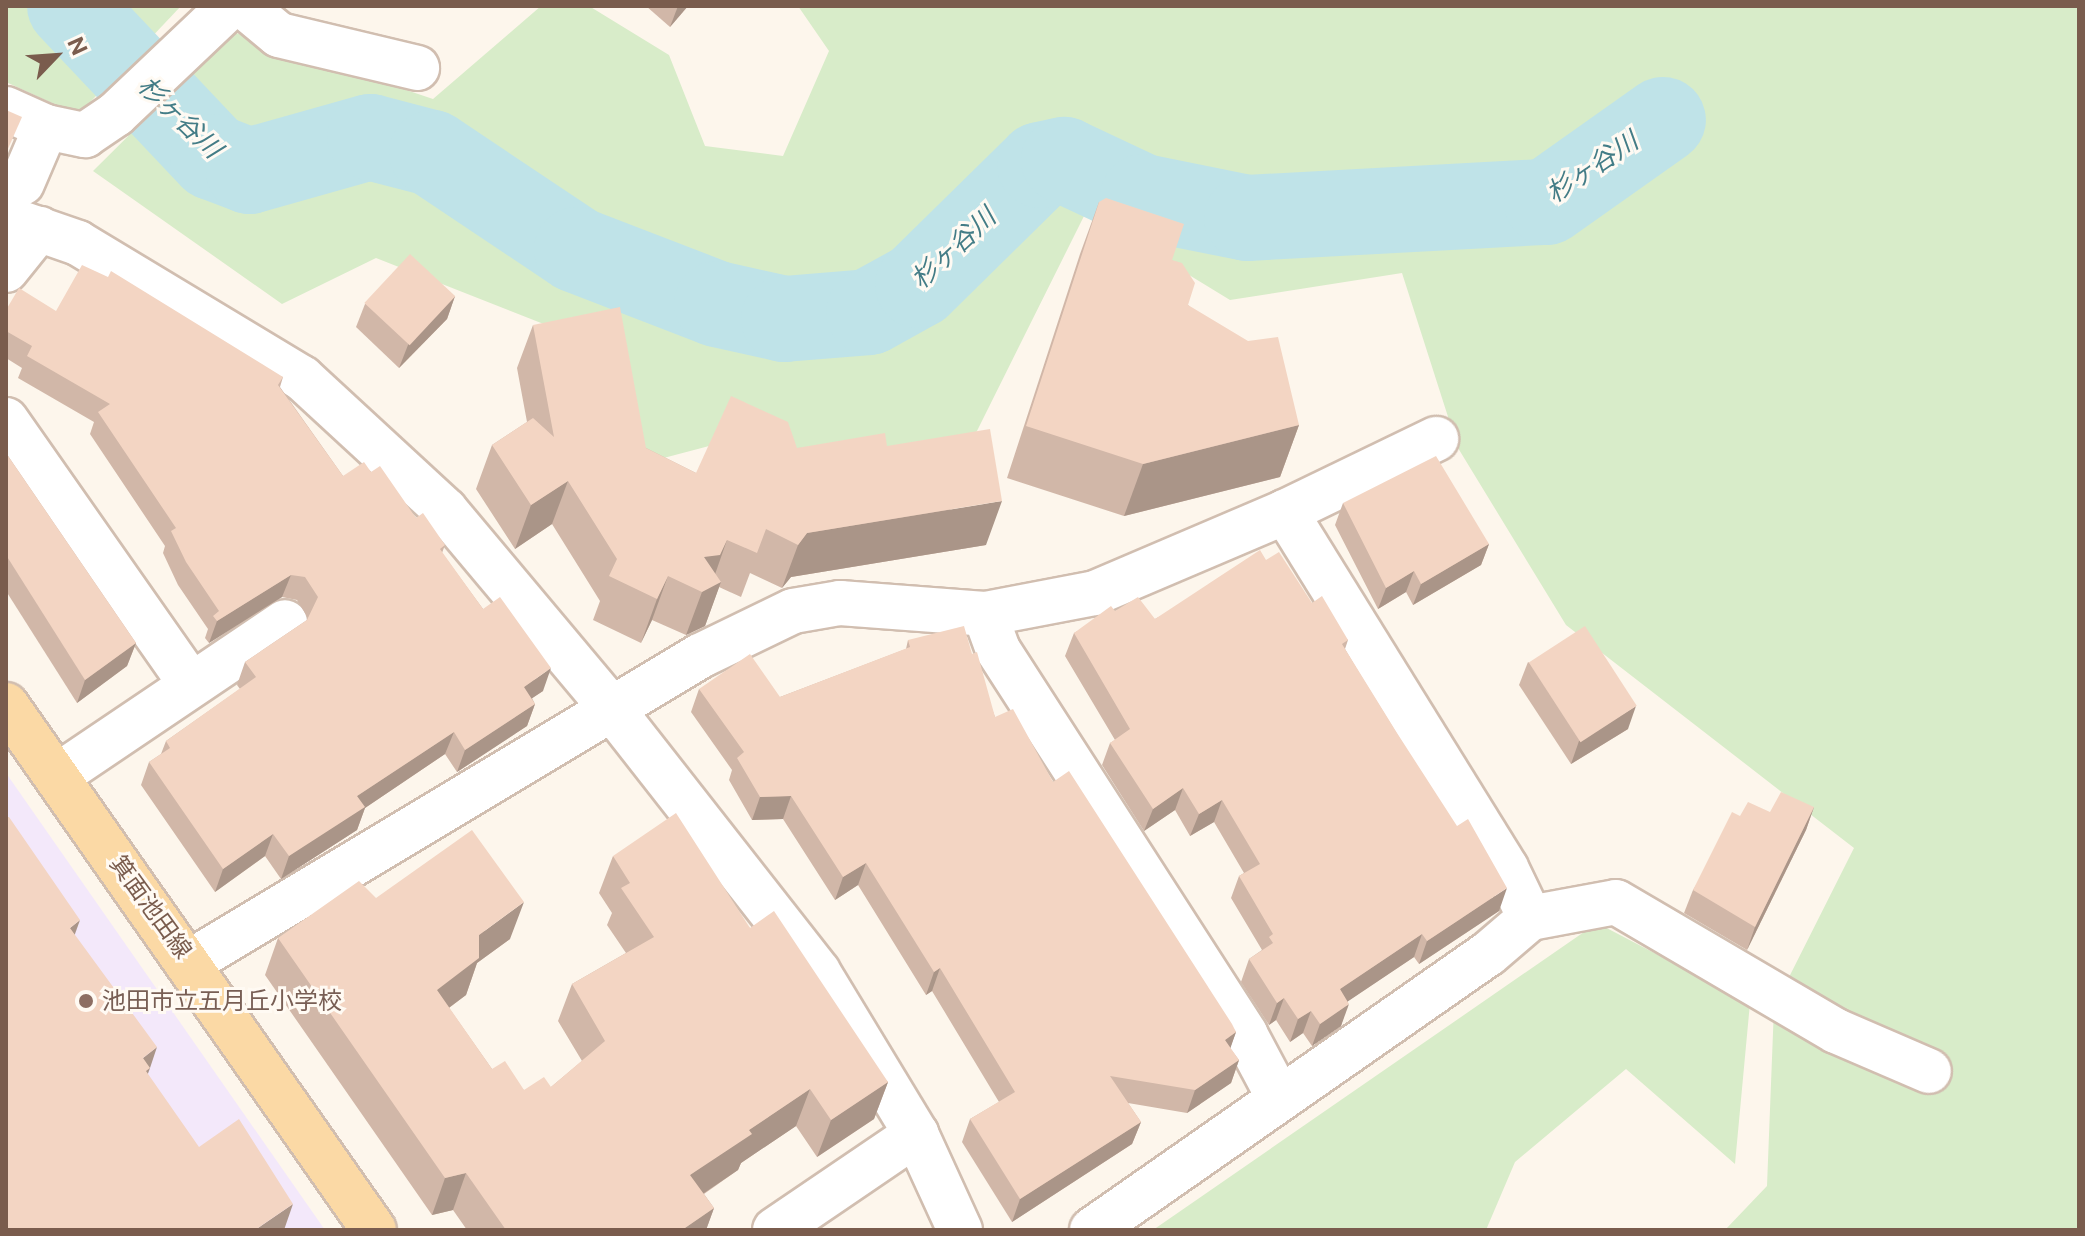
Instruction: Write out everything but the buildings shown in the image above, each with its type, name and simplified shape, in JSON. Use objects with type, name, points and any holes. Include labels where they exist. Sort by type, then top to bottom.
[{"type":"main road","name":"箕面池田線","points":[[6,705],[190,962],[374,1230]]},
{"type":"street","points":[[6,109],[46,127],[85,135],[116,114],[230,6]]},
{"type":"street","points":[[244,6],[279,35],[417,68]]},
{"type":"street","points":[[6,270],[46,127]]},
{"type":"street","points":[[22,210],[302,378],[445,510],[612,709],[818,972],[916,1134],[960,1230]]},
{"type":"street","points":[[6,420],[191,684]]},
{"type":"street","points":[[190,962],[700,656],[793,611],[840,603],[985,614],[1095,593],[1285,512],[1436,439]]},
{"type":"street","points":[[1285,512],[1506,868],[1530,918]]},
{"type":"street","points":[[985,614],[998,650],[1245,1034],[1279,1098]]},
{"type":"street","points":[[57,776],[285,622]]},
{"type":"street","points":[[1092,1230],[1488,954],[1530,918],[1616,902],[1836,1031],[1929,1071]]},
{"type":"street","points":[[775,1230],[916,1134]]},
{"type":"shaded area","name":"池田市立五月丘小学校","points":[[6,773],[325,1230],[6,1230]]},
{"type":"green space","points":[[6,6],[181,6],[78,115],[6,82]]},
{"type":"green space","points":[[541,6],[589,6],[669,55],[705,146],[783,156],[829,51],[798,6],[2079,6],[2079,1230],[1725,1230],[1767,1186],[1774,1007],[1854,848],[1566,625],[1458,448],[1402,273],[1230,300],[1086,212],[973,439],[821,469],[770,430],[622,469],[615,352],[376,258],[282,304],[93,171],[233,32],[433,99]]},
{"type":"green space","points":[[1597,923],[1750,1003],[1735,1164],[1626,1069],[1515,1162],[1486,1230],[1153,1230]]},
{"type":"waterway","name":"杉ヶ谷川","points":[[70,6],[213,157],[249,171],[370,137],[432,153],[577,250],[717,304],[784,319],[869,312],[918,285],[1040,165],[1064,160],[1143,197],[1247,218],[1547,202],[1663,120]]},
{"type":"place","name":"池田市立五月丘小学校","points":[[86,1001]]}]
